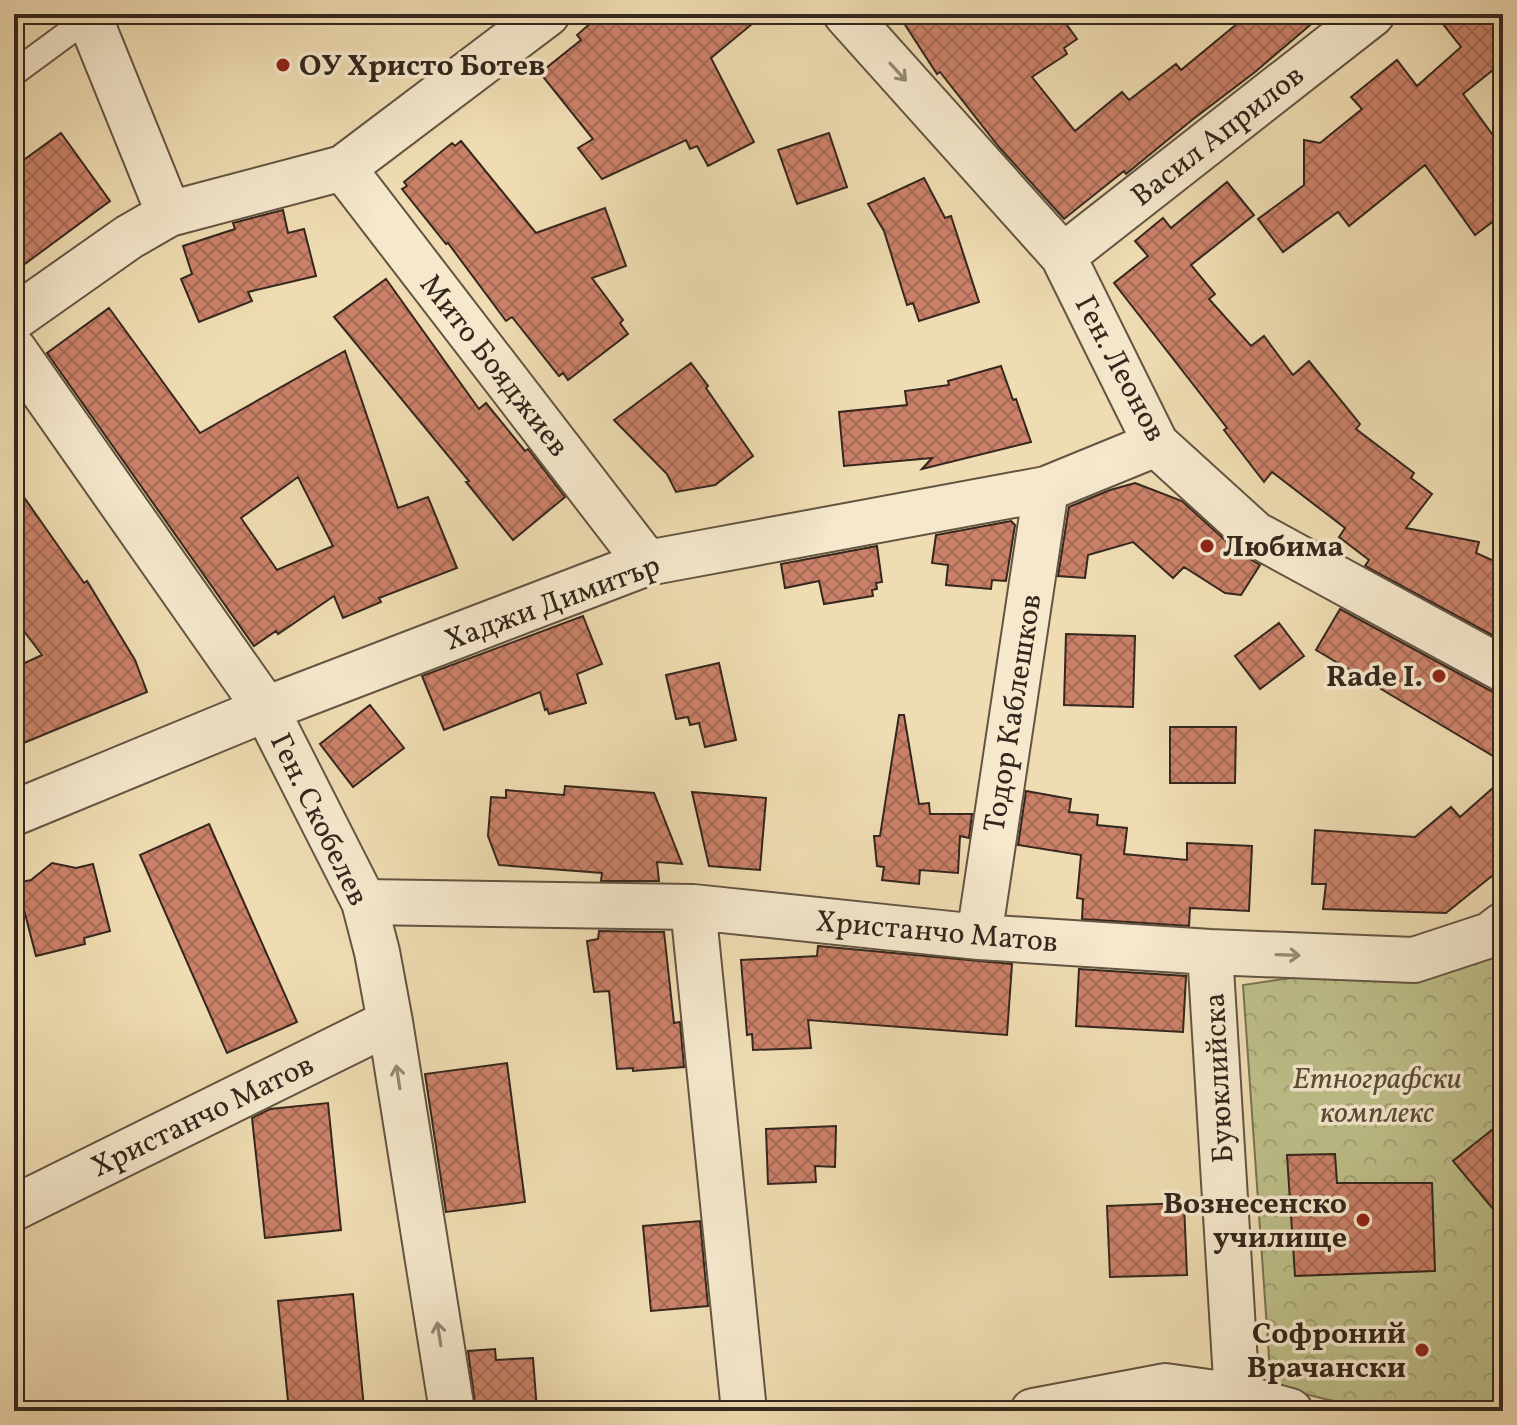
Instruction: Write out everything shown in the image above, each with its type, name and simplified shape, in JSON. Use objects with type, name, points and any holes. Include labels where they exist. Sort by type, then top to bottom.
[{"type":"street","points":[[14,318],[129,237],[169,214],[343,168],[547,14]]},
{"type":"street","name":"Ген. Леонов","points":[[846,14],[1063,256],[1156,444],[1255,534],[1503,669]]},
{"type":"street","name":"Васил Априлов","points":[[1063,256],[1372,14]]},
{"type":"street","points":[[89,16],[169,214]]},
{"type":"street","name":"Мито Бояджиев","points":[[343,168],[647,563]]},
{"type":"street","name":"Ген. Скобелев","points":[[14,350],[266,709],[364,902],[390,1022],[452,1411]]},
{"type":"street","name":"Хаджи Димитър","points":[[14,813],[266,709],[647,563],[1046,489],[1156,444]]},
{"type":"street","name":"Тодор Каблешков","points":[[979,937],[1046,489]]},
{"type":"street","name":"Христанчо Матов","points":[[364,902],[693,907],[979,937],[1210,952],[1414,960],[1490,935],[1503,925]]},
{"type":"street","points":[[693,907],[744,1411]]},
{"type":"street","name":"Буюклийска","points":[[1210,952],[1237,1396]]},
{"type":"street","name":"Христанчо Матов","points":[[14,1208],[390,1022]]},
{"type":"street","points":[[1033,1411],[1165,1386],[1237,1396],[1290,1411]]},
{"type":"lane","points":[[14,73],[89,16]]},
{"type":"green space","name":"Етнографски комплекс","points":[[1503,947],[1503,1411],[1375,1411],[1271,1386],[1243,985]]},
{"type":"building","points":[[601,14],[764,14],[711,58],[754,142],[708,166],[697,146],[690,149],[686,140],[602,179],[578,148],[593,139],[540,73],[581,40],[577,35]]},
{"type":"building","points":[[898,14],[1059,14],[1077,39],[1064,48],[1067,54],[1032,77],[1075,131],[1122,92],[1129,100],[1176,64],[1181,70],[1249,14],[1323,14],[1255,72],[1064,219],[999,147],[940,72],[937,74]]},
{"type":"building","points":[[1435,14],[1503,14],[1503,62],[1463,94],[1503,149],[1503,214],[1475,235],[1425,165],[1349,226],[1338,212],[1283,252],[1258,219],[1304,185],[1304,140],[1320,143],[1362,109],[1351,97],[1397,60],[1417,86],[1461,47]]},
{"type":"building","points":[[61,133],[110,201],[14,272],[14,167]]},
{"type":"building","points":[[829,133],[847,187],[797,204],[778,150]]},
{"type":"building","points":[[461,141],[536,233],[605,208],[626,266],[592,278],[623,320],[620,323],[628,334],[568,380],[563,373],[559,376],[512,317],[506,321],[448,243],[402,189],[407,186],[404,182],[452,143],[455,146]]},
{"type":"building","points":[[924,178],[945,218],[951,216],[979,302],[919,321],[913,303],[907,305],[884,231],[868,204]]},
{"type":"building","points":[[1227,182],[1254,215],[1191,265],[1215,294],[1209,299],[1251,346],[1264,336],[1293,375],[1309,361],[1360,424],[1356,429],[1414,473],[1411,478],[1432,494],[1406,528],[1479,542],[1476,553],[1503,565],[1503,641],[1365,566],[1369,560],[1339,537],[1345,528],[1272,472],[1264,482],[1224,430],[1227,428],[1114,283],[1148,256],[1135,241],[1163,218],[1171,228]]},
{"type":"building","points":[[283,210],[288,233],[304,229],[316,276],[248,292],[252,301],[199,322],[181,279],[192,274],[183,246],[235,229],[233,223]]},
{"type":"building","points":[[386,279],[479,409],[486,403],[525,451],[528,449],[565,497],[513,540],[466,482],[469,481],[334,317]]},
{"type":"building","points":[[109,308],[200,433],[345,351],[398,508],[428,497],[457,568],[379,598],[381,602],[343,618],[334,596],[278,634],[276,631],[254,646],[47,353]],"holes":[[[298,477],[333,546],[277,570],[241,518]]]},
{"type":"building","points":[[691,363],[753,456],[715,485],[676,492],[667,474],[614,420]]},
{"type":"building","points":[[1001,366],[1031,442],[922,469],[932,458],[844,466],[839,412],[907,405],[905,391],[949,385],[948,381]]},
{"type":"building","points":[[14,483],[84,583],[87,581],[135,660],[147,692],[14,747],[14,668],[42,655],[14,618]]},
{"type":"building","points":[[1135,483],[1182,501],[1238,552],[1260,565],[1241,595],[1225,593],[1184,567],[1173,578],[1133,542],[1088,555],[1085,578],[1058,576],[1069,507]]},
{"type":"building","points":[[1011,521],[1015,525],[1006,581],[992,580],[991,589],[946,585],[948,565],[932,563],[936,535]]},
{"type":"building","points":[[877,546],[882,582],[876,583],[873,596],[824,604],[819,581],[785,588],[781,564]]},
{"type":"building","points":[[1340,609],[1491,691],[1503,694],[1503,762],[1316,650]]},
{"type":"building","points":[[583,616],[602,664],[577,674],[586,703],[549,714],[540,692],[444,730],[422,676]]},
{"type":"building","points":[[1279,623],[1304,656],[1260,689],[1235,656]]},
{"type":"building","points":[[1066,634],[1135,636],[1133,707],[1064,705]]},
{"type":"building","points":[[719,663],[736,740],[705,747],[699,723],[690,725],[688,717],[676,719],[666,675]]},
{"type":"building","points":[[370,705],[404,748],[353,787],[320,744]]},
{"type":"building","points":[[899,715],[904,715],[919,804],[929,803],[930,814],[972,814],[969,838],[960,836],[958,873],[920,870],[919,884],[882,880],[884,867],[877,866],[874,836],[880,836]]},
{"type":"building","points":[[1170,727],[1236,727],[1235,783],[1170,783]]},
{"type":"building","points":[[1503,779],[1503,867],[1446,913],[1323,909],[1326,884],[1312,884],[1315,830],[1415,837],[1451,807],[1460,817]]},
{"type":"building","points":[[565,786],[654,793],[682,864],[657,862],[659,881],[601,881],[602,873],[499,865],[488,836],[491,797],[506,798],[506,790],[564,795]]},
{"type":"building","points":[[1026,791],[1071,799],[1069,812],[1098,815],[1097,825],[1127,828],[1124,854],[1187,860],[1187,843],[1252,846],[1249,911],[1190,908],[1189,926],[1082,919],[1083,899],[1077,898],[1081,855],[1018,845]]},
{"type":"building","points":[[692,792],[766,798],[760,870],[709,866]]},
{"type":"building","points":[[209,824],[297,1022],[227,1053],[140,855]]},
{"type":"building","points":[[52,863],[76,868],[93,864],[110,931],[84,938],[85,944],[36,956],[17,883],[31,880]]},
{"type":"building","points":[[599,931],[664,932],[674,1023],[680,1022],[684,1067],[633,1071],[633,1068],[617,1069],[609,991],[594,992],[587,941],[598,939]]},
{"type":"building","points":[[818,946],[1012,964],[1007,1035],[808,1020],[811,1048],[753,1050],[752,1034],[747,1035],[741,960],[817,956]]},
{"type":"building","points":[[1079,969],[1186,976],[1183,1032],[1076,1026]]},
{"type":"building","points":[[507,1063],[525,1202],[446,1212],[425,1074]]},
{"type":"building","points":[[328,1103],[341,1230],[265,1238],[252,1118],[270,1109]]},
{"type":"building","points":[[1503,1121],[1503,1221],[1453,1161]]},
{"type":"building","points":[[836,1126],[835,1167],[815,1166],[816,1182],[768,1184],[766,1129]]},
{"type":"building","name":"Вознесенско училище","points":[[1335,1154],[1337,1183],[1432,1183],[1435,1271],[1295,1276],[1287,1155]]},
{"type":"building","points":[[1184,1203],[1187,1275],[1110,1277],[1107,1206]]},
{"type":"building","points":[[700,1221],[708,1306],[651,1311],[643,1226]]},
{"type":"building","points":[[353,1294],[364,1408],[289,1411],[278,1301]]},
{"type":"building","points":[[495,1349],[496,1360],[533,1358],[537,1411],[476,1411],[468,1351]]},
{"type":"place","name":"ОУ Христо Ботев","points":[[283,65]]},
{"type":"place","name":"Любима","points":[[1207,546]]},
{"type":"place","name":"Rade I.","points":[[1439,676]]},
{"type":"place","name":"Вознесенско училище","points":[[1363,1220]]},
{"type":"place","name":"Софроний Врачански","points":[[1422,1350]]}]
